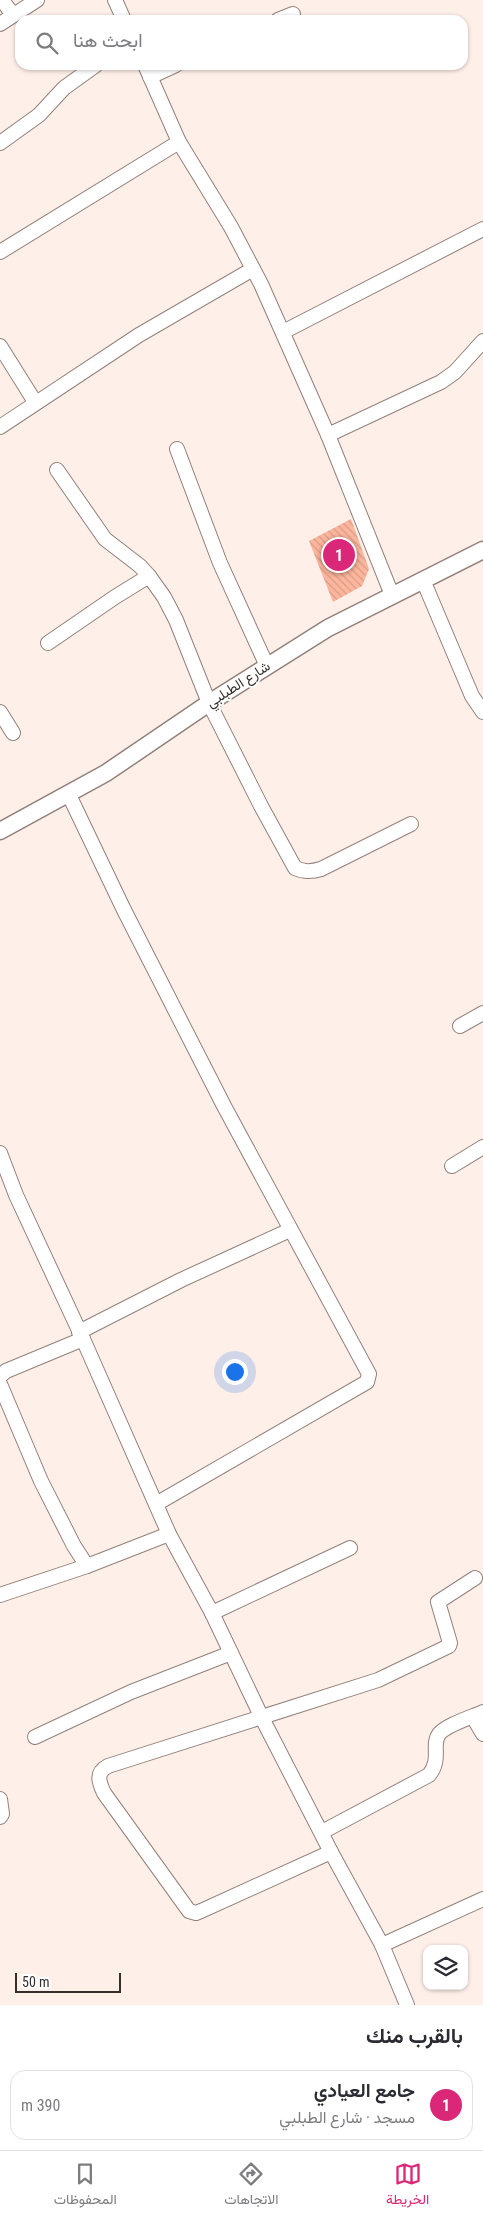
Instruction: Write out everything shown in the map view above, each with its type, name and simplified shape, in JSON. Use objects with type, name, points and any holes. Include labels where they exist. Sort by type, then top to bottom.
[{"type":"street","points":[[2,0],[13,15]]},
{"type":"street","points":[[0,24],[37,0]]},
{"type":"street","points":[[115,0],[122,15]]},
{"type":"street","points":[[0,143],[39,115],[64,88],[89,70]]},
{"type":"street","points":[[148,71],[178,142],[231,227],[283,332],[328,436],[392,595]]},
{"type":"street","points":[[0,252],[178,142]]},
{"type":"street","points":[[283,332],[483,229]]},
{"type":"street","points":[[0,427],[139,334],[253,270]]},
{"type":"street","points":[[328,436],[442,382],[455,372],[483,341]]},
{"type":"street","points":[[0,346],[35,402]]},
{"type":"street","points":[[176,449],[220,563],[267,666]]},
{"type":"street","points":[[57,470],[105,539],[140,566],[150,576],[164,597],[176,620],[209,703],[295,868],[303,872],[321,869],[412,824]]},
{"type":"street","name":"شارع الطبلبي","points":[[0,830],[69,795],[106,773],[209,703],[328,628],[483,550]]},
{"type":"street","points":[[48,643],[150,576]]},
{"type":"street","points":[[423,580],[472,696],[483,712]]},
{"type":"street","points":[[0,712],[13,733]]},
{"type":"street","points":[[69,795],[132,927],[224,1106],[369,1374],[367,1382],[156,1504]]},
{"type":"street","points":[[460,1026],[483,1013]]},
{"type":"street","points":[[452,1166],[483,1147]]},
{"type":"street","points":[[0,1153],[27,1220],[81,1335],[168,1534],[212,1613],[262,1718],[382,1944],[407,2005]]},
{"type":"street","points":[[0,1376],[6,1371],[81,1335],[181,1280],[290,1230]]},
{"type":"street","points":[[0,1384],[41,1481],[74,1546],[87,1566]]},
{"type":"street","points":[[0,1595],[87,1566],[168,1534]]},
{"type":"street","points":[[212,1613],[350,1548]]},
{"type":"street","points":[[332,1852],[201,1911],[190,1911],[104,1793],[99,1781],[99,1774],[108,1766],[378,1680],[449,1646],[450,1642],[438,1602],[475,1578]]},
{"type":"street","points":[[35,1737],[131,1692],[231,1653]]},
{"type":"street","points":[[322,1832],[429,1775],[436,1767],[436,1744],[439,1734],[447,1728],[478,1714],[483,1734]]},
{"type":"street","points":[[0,1799],[2,1814],[0,1817]]},
{"type":"street","points":[[382,1944],[483,1899]]},
{"type":"building","points":[[351,519],[369,569],[362,586],[333,602],[309,541]]},
{"type":"place","name":"جامع العيادي","points":[[339,555]]}]
